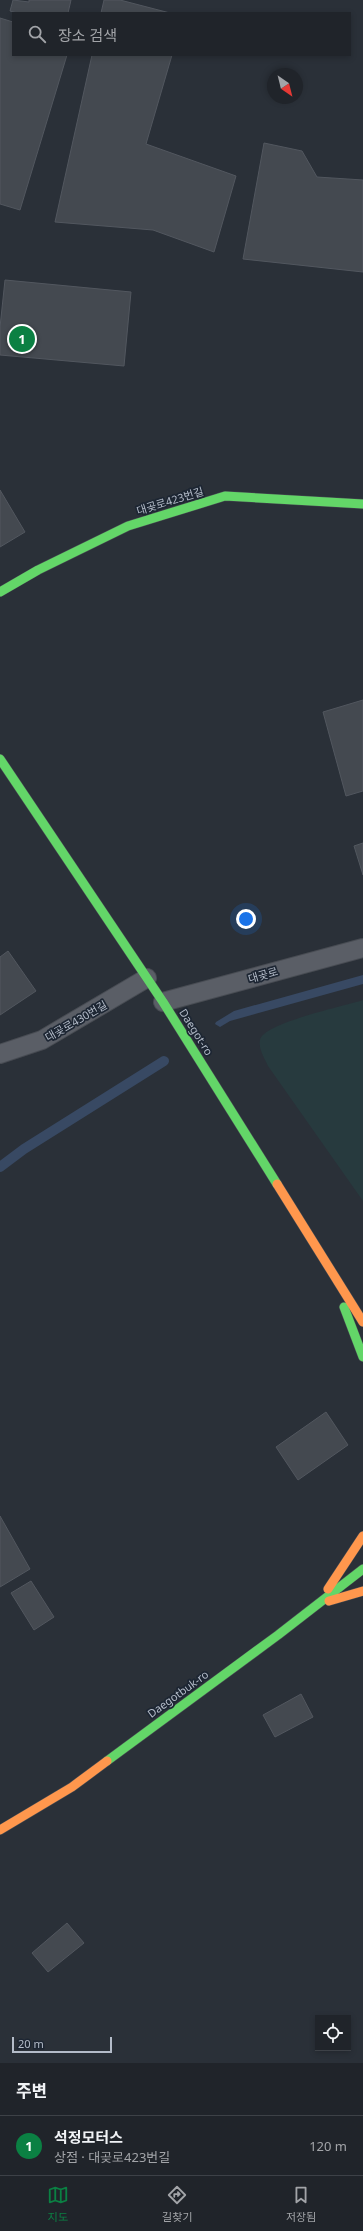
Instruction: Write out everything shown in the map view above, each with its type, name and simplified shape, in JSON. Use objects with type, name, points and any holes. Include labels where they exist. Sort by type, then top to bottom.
[{"type":"street","name":"대곶로423번길","points":[[0,592],[38,570],[128,526],[225,496],[363,504]]},
{"type":"street","name":"Daegot-ro","points":[[0,759],[163,1002],[363,1322]]},
{"type":"street","points":[[330,1270],[363,1357]]},
{"type":"street","points":[[318,1604],[363,1536]]},
{"type":"street","name":"Daegotbuk-ro","points":[[0,1830],[72,1787],[363,1569]]},
{"type":"street","points":[[318,1604],[363,1591]]},
{"type":"lane","name":"대곶로","points":[[163,1002],[363,948]]},
{"type":"lane","name":"대곶로430번길","points":[[0,1054],[42,1040],[147,978]]},
{"type":"green space","points":[[363,1000],[363,1201],[268,1066],[261,1050],[260,1040],[265,1034],[275,1027],[289,1021]]},
{"type":"water","points":[[363,975],[363,984],[230,1021],[220,1027],[215,1024],[234,1011]]},
{"type":"building","points":[[13,0],[29,2],[29,0],[71,0],[68,12],[10,11]]},
{"type":"building","points":[[104,0],[120,0],[166,12],[101,12]]},
{"type":"building","points":[[0,18],[12,22],[12,56],[67,56],[20,210],[0,204]]},
{"type":"building","points":[[92,56],[172,56],[146,144],[236,176],[214,252],[153,230],[55,222]]},
{"type":"building","points":[[264,143],[302,151],[317,177],[363,180],[363,272],[243,259]]},
{"type":"building","points":[[5,280],[131,292],[124,366],[0,355],[0,327]]},
{"type":"building","points":[[0,490],[25,532],[0,547]]},
{"type":"building","points":[[363,700],[363,791],[346,796],[323,712]]},
{"type":"building","points":[[363,843],[363,875],[354,846]]},
{"type":"building","points":[[8,951],[36,991],[0,1015],[0,957]]},
{"type":"building","points":[[326,1412],[348,1445],[298,1480],[276,1447]]},
{"type":"building","points":[[0,1516],[30,1569],[0,1587]]},
{"type":"building","points":[[31,1581],[54,1617],[34,1630],[11,1593]]},
{"type":"building","points":[[301,1694],[313,1717],[275,1737],[263,1715]]},
{"type":"building","points":[[67,1923],[84,1943],[48,1972],[32,1953]]},
{"type":"waterway","points":[[0,1167],[24,1149],[164,1061]]},
{"type":"traffic: fast","points":[[0,592],[38,570],[128,526],[225,496],[363,504]]},
{"type":"traffic: fast","points":[[0,759],[163,1002],[277,1184]]},
{"type":"traffic: fast","points":[[344,1307],[363,1357]]},
{"type":"traffic: fast","points":[[107,1761],[278,1635],[363,1569]]},
{"type":"traffic: slow","points":[[277,1184],[363,1322]]},
{"type":"traffic: slow","points":[[328,1589],[363,1536]]},
{"type":"traffic: slow","points":[[329,1601],[363,1591]]},
{"type":"traffic: slow","points":[[0,1830],[72,1787],[107,1761]]},
{"type":"place","name":"석정모터스","points":[[22,339]]}]
